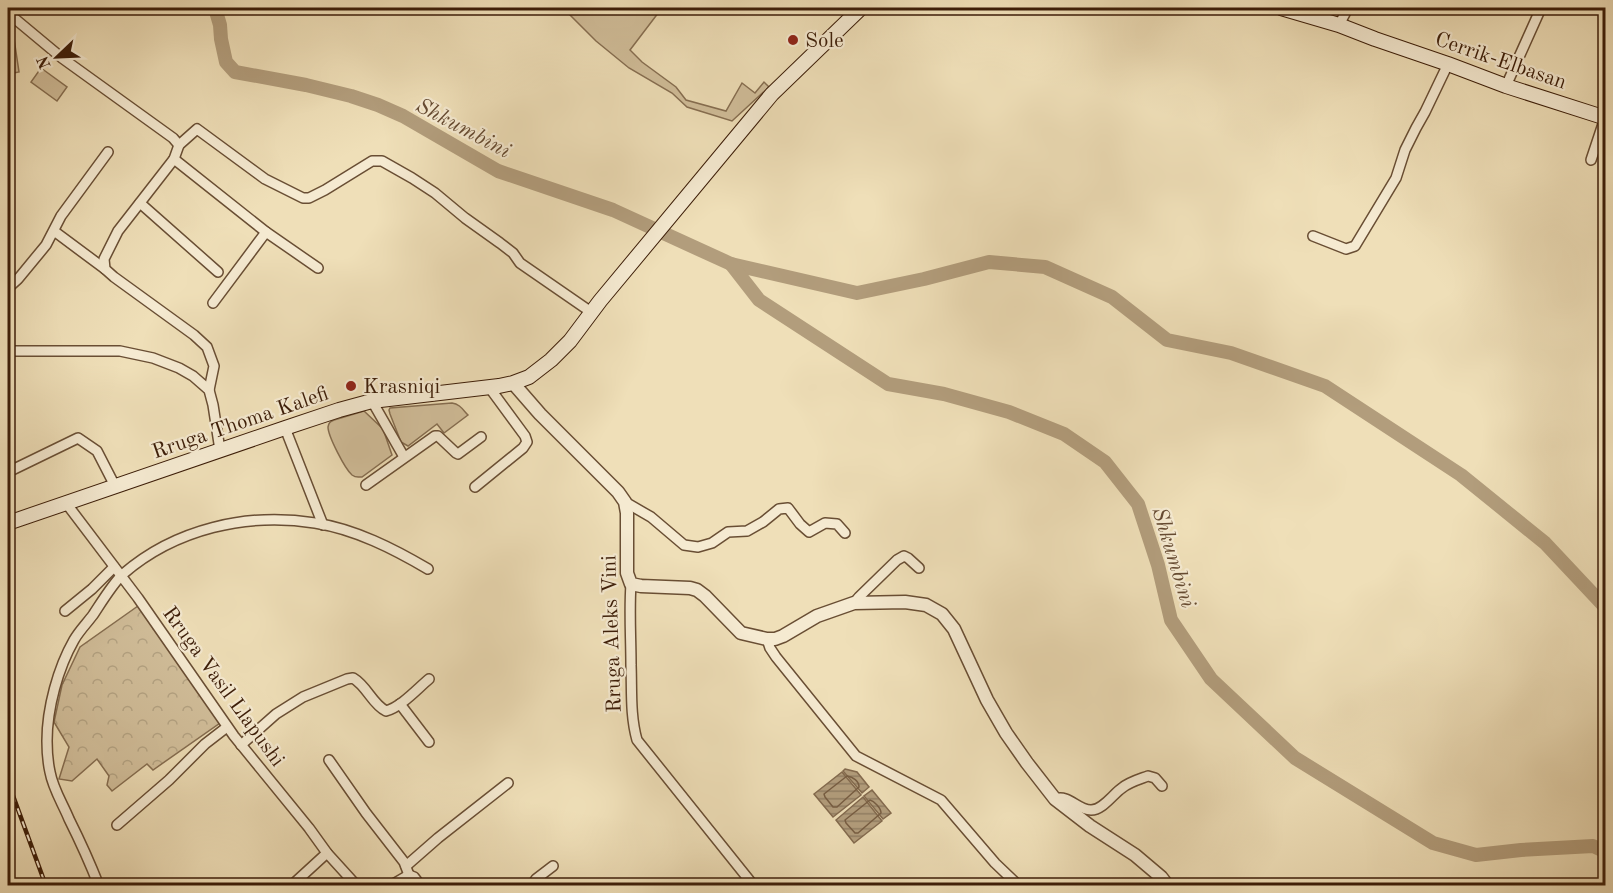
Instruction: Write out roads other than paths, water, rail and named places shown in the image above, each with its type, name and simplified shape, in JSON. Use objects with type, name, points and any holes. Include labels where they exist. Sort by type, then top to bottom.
[{"type":"main road","points":[[596,306],[772,94],[861,8]]},
{"type":"main road","name":"Cerrik-Elbasan","points":[[1281,8],[1339,25],[1506,86],[1605,118]]},
{"type":"main road","name":"Rruga Thoma Kalefi","points":[[8,523],[339,410],[372,401],[513,383],[529,377],[551,360],[596,306]]},
{"type":"street","points":[[1339,25],[1348,8]]},
{"type":"street","points":[[1506,86],[1540,8]]},
{"type":"street","points":[[8,13],[62,58],[173,138],[179,145]]},
{"type":"street","points":[[1313,236],[1346,249],[1355,246],[1396,178],[1405,150],[1448,64]]},
{"type":"street","points":[[1591,160],[1605,118]]},
{"type":"street","points":[[105,269],[104,259],[118,231],[174,159],[179,145],[193,134],[195,129],[200,129],[265,179],[303,198],[309,198],[325,190],[372,161],[382,161],[424,185],[513,253],[520,263],[596,306]]},
{"type":"street","points":[[8,288],[46,244],[61,216],[108,152]]},
{"type":"street","points":[[174,159],[266,232],[318,268]]},
{"type":"street","points":[[140,203],[218,272]]},
{"type":"street","points":[[54,231],[207,347],[214,366],[209,390],[220,450]]},
{"type":"street","points":[[213,303],[266,232]]},
{"type":"street","points":[[8,351],[120,351],[153,358],[179,368],[193,376],[209,390]]},
{"type":"street","points":[[513,383],[625,502],[651,517],[684,545],[698,548],[712,543],[728,532],[747,531],[779,509],[788,508],[800,524],[810,531],[825,523],[837,524],[845,532]]},
{"type":"street","points":[[475,487],[523,448],[527,442],[489,387]]},
{"type":"street","points":[[372,401],[404,457]]},
{"type":"street","points":[[285,428],[322,525]]},
{"type":"street","points":[[366,485],[435,436],[438,436],[458,454],[482,436]]},
{"type":"street","points":[[8,472],[78,438],[97,451],[115,486]]},
{"type":"street","name":"Rruga Aleks Vini","points":[[625,502],[627,573],[631,584],[629,605],[633,727],[637,740],[754,885]]},
{"type":"street","name":"Rruga Vasil Llapushi","points":[[66,503],[121,575],[227,727],[327,853],[357,885]]},
{"type":"street","points":[[99,885],[50,773],[47,740],[51,702],[60,670],[75,640],[121,575],[153,553],[185,536],[219,526],[253,520],[295,521],[322,525],[373,540],[428,569]]},
{"type":"street","points":[[854,603],[897,560],[904,556],[920,568]]},
{"type":"street","points":[[65,611],[114,567]]},
{"type":"street","points":[[631,584],[697,590],[741,633],[767,639],[783,636],[817,616],[854,603],[905,602],[926,605],[942,614],[954,629],[987,700],[1006,733],[1055,799],[1090,826],[1135,855],[1167,885]]},
{"type":"street","points":[[767,639],[776,657],[856,756],[941,800],[990,858],[1019,885]]},
{"type":"street","points":[[241,745],[276,714],[303,697],[346,679],[353,678],[358,681],[380,708],[386,711],[394,709],[429,679]]},
{"type":"street","points":[[400,704],[429,742]]},
{"type":"street","points":[[117,825],[169,780],[205,744],[227,727]]},
{"type":"street","points":[[329,760],[407,871],[422,885]]},
{"type":"street","points":[[1055,799],[1064,798],[1092,811],[1101,807],[1123,787],[1148,776],[1155,778],[1162,786]]},
{"type":"street","points":[[390,885],[407,871],[438,838],[508,783]]},
{"type":"street","points":[[291,885],[327,853]]},
{"type":"street","points":[[535,885],[536,879],[553,866]]},
{"type":"water","points":[[845,769],[857,772],[869,787],[862,793],[843,771]]},
{"type":"water","points":[[842,772],[861,795],[833,817],[814,794]]},
{"type":"water","points":[[872,790],[891,813],[883,819],[864,796]]},
{"type":"water","points":[[863,797],[882,821],[854,843],[836,820]]},
{"type":"waterway","name":"Shkumbini","points":[[215,8],[226,62],[235,72],[306,85],[378,105],[403,116],[498,171],[613,210],[731,264],[857,293],[989,262],[1045,267],[1112,297],[1167,340],[1231,353],[1325,386],[1461,475],[1545,543],[1606,608]]},
{"type":"waterway","name":"Shkumbini","points":[[731,264],[759,300],[888,384],[944,394],[1009,412],[1064,434],[1105,462],[1138,504],[1158,565],[1171,620],[1211,679],[1295,758],[1433,843],[1476,855],[1593,846],[1606,852]]},
{"type":"railway","points":[[8,782],[46,886]]},
{"type":"place","name":"Sole","points":[[793,40]]},
{"type":"place","name":"Krasniqi","points":[[351,386]]}]
